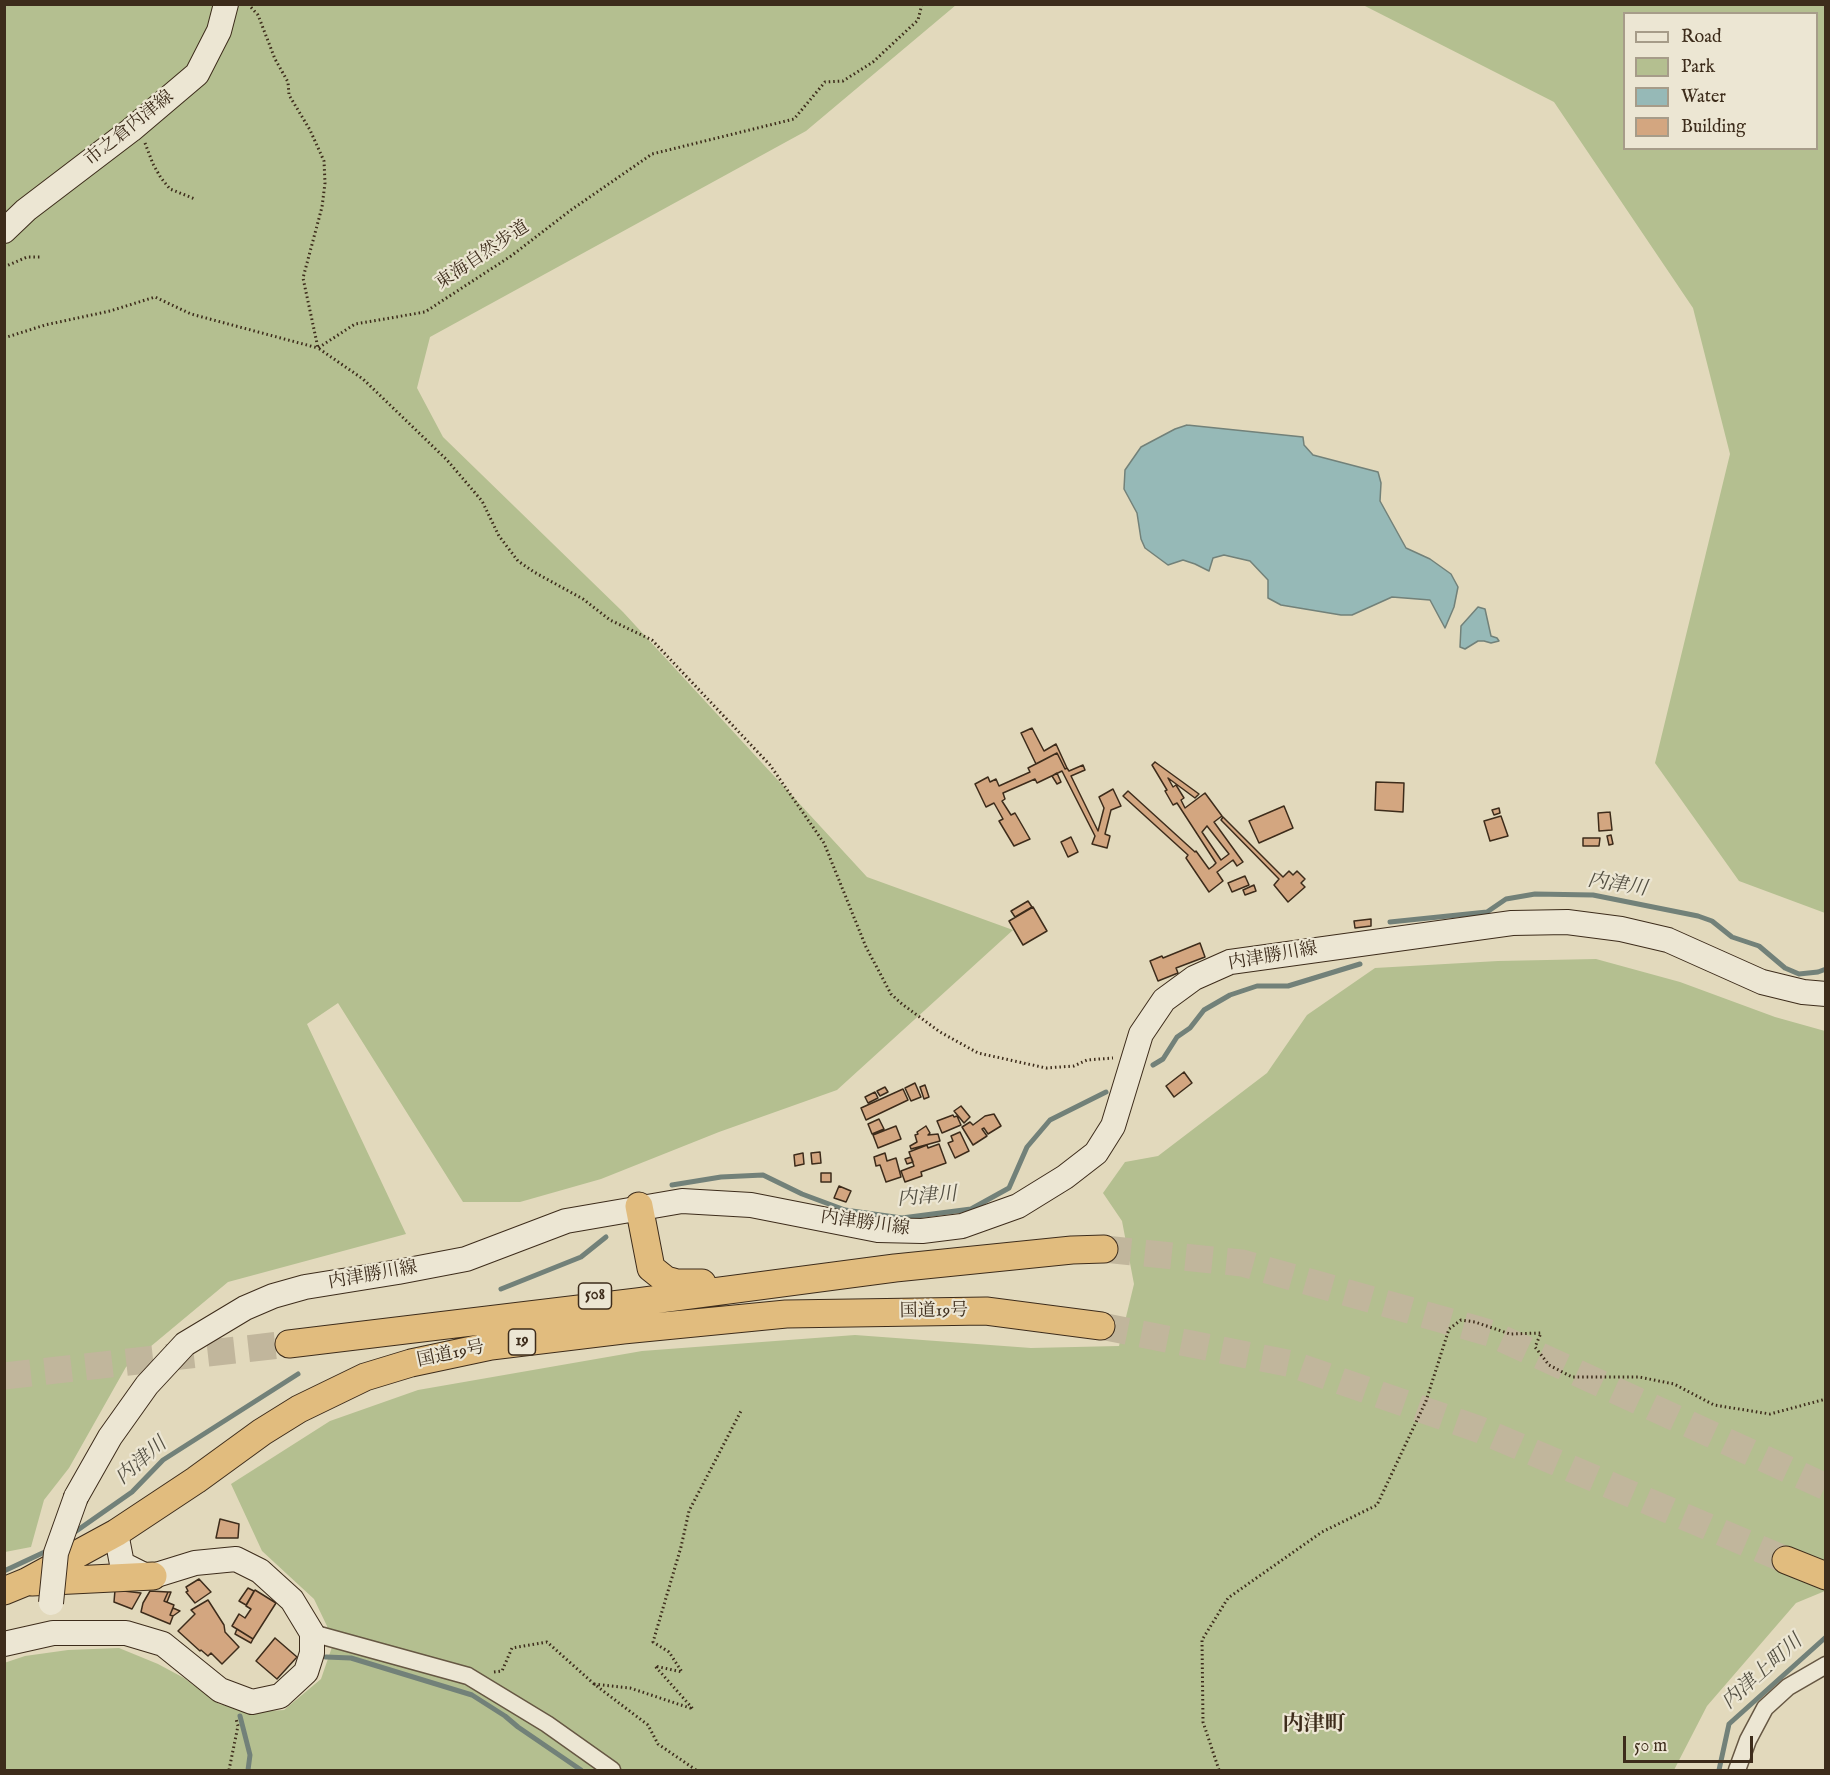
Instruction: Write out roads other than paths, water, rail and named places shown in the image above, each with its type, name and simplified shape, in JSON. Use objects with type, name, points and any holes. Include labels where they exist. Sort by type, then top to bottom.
[{"type":"highway","points":[[639,1206],[651,1268],[666,1280],[677,1283],[704,1282],[739,1277],[760,1287]]},
{"type":"highway","name":"国道19号","points":[[289,1344],[760,1287],[895,1268],[983,1258],[1104,1249]]},
{"type":"highway","name":"508","points":[[533,1314],[552,1302],[629,1289],[646,1279],[651,1268]]},
{"type":"highway","name":"国道19号","points":[[15,1587],[116,1533],[299,1409],[365,1377],[411,1363],[491,1346],[786,1314],[986,1311],[1101,1326]]},
{"type":"highway","points":[[1786,1560],[1826,1576]]},
{"type":"highway","points":[[15,1587],[153,1576]]},
{"type":"main road","name":"市之倉内津線","points":[[4,231],[26,210],[135,126],[197,74],[219,31],[226,4]]},
{"type":"main road","name":"内津勝川線","points":[[53,1633],[51,1603],[56,1553],[76,1497],[110,1437],[147,1385],[185,1344],[245,1308],[273,1296],[304,1287],[466,1259],[566,1221],[639,1206],[682,1201],[751,1205],[878,1230],[922,1231],[963,1226],[1018,1206],[1065,1177],[1096,1153],[1113,1126],[1141,1034],[1164,1000],[1194,978],[1230,962],[1512,923],[1567,922],[1622,929],[1668,940],[1762,982],[1803,992],[1826,994]]},
{"type":"main road","points":[[4,1644],[53,1633],[126,1633],[163,1644],[220,1690],[252,1701],[280,1696],[306,1672],[312,1653],[312,1633],[292,1600],[260,1571],[236,1559],[195,1563],[153,1576],[144,1575],[122,1564],[116,1533]]},
{"type":"street","points":[[312,1633],[468,1676],[547,1724],[612,1770]]},
{"type":"street","points":[[1737,1770],[1748,1740],[1765,1708],[1788,1687],[1826,1665]]},
{"type":"water","points":[[1187,425],[1303,437],[1304,445],[1313,455],[1378,472],[1381,483],[1380,501],[1406,548],[1430,559],[1451,574],[1458,587],[1454,607],[1445,628],[1430,600],[1392,597],[1352,615],[1281,605],[1268,598],[1268,580],[1250,561],[1224,555],[1213,558],[1209,571],[1183,560],[1168,565],[1145,548],[1141,539],[1137,513],[1124,489],[1125,470],[1141,447]]},
{"type":"water","points":[[1478,607],[1485,609],[1491,636],[1499,641],[1491,643],[1478,641],[1465,649],[1460,647],[1461,626]]},
{"type":"waterway","name":"内津川","points":[[1390,922],[1487,912],[1506,899],[1535,894],[1593,895],[1698,916],[1712,921],[1732,937],[1759,946],[1785,968],[1799,974],[1826,969]]},
{"type":"waterway","name":"内津川","points":[[1153,1065],[1163,1059],[1177,1037],[1190,1028],[1204,1010],[1230,995],[1257,986],[1288,986],[1360,964]]},
{"type":"waterway","name":"内津川","points":[[672,1185],[721,1177],[763,1175],[802,1194],[845,1210],[902,1218],[971,1209],[1009,1188],[1027,1147],[1050,1120],[1106,1092]]},
{"type":"waterway","name":"内津川","points":[[501,1289],[581,1257],[606,1237]]},
{"type":"waterway","name":"内津川","points":[[72,1534],[132,1492],[163,1460],[298,1374]]},
{"type":"waterway","name":"内津川","points":[[4,1571],[49,1550]]},
{"type":"waterway","name":"内津上町川","points":[[1719,1770],[1729,1724],[1826,1637]]},
{"type":"waterway","points":[[326,1657],[351,1658],[472,1695],[581,1770]]},
{"type":"waterway","points":[[240,1716],[250,1755],[248,1770]]},
{"type":"tunnel","points":[[1104,1249],[1242,1263],[1490,1333],[1826,1487]]},
{"type":"tunnel","points":[[1101,1326],[1292,1364],[1478,1429],[1786,1560]]},
{"type":"tunnel","points":[[4,1376],[289,1344]]},
{"type":"district","name":"内津町","points":[[1314,1726]]}]
